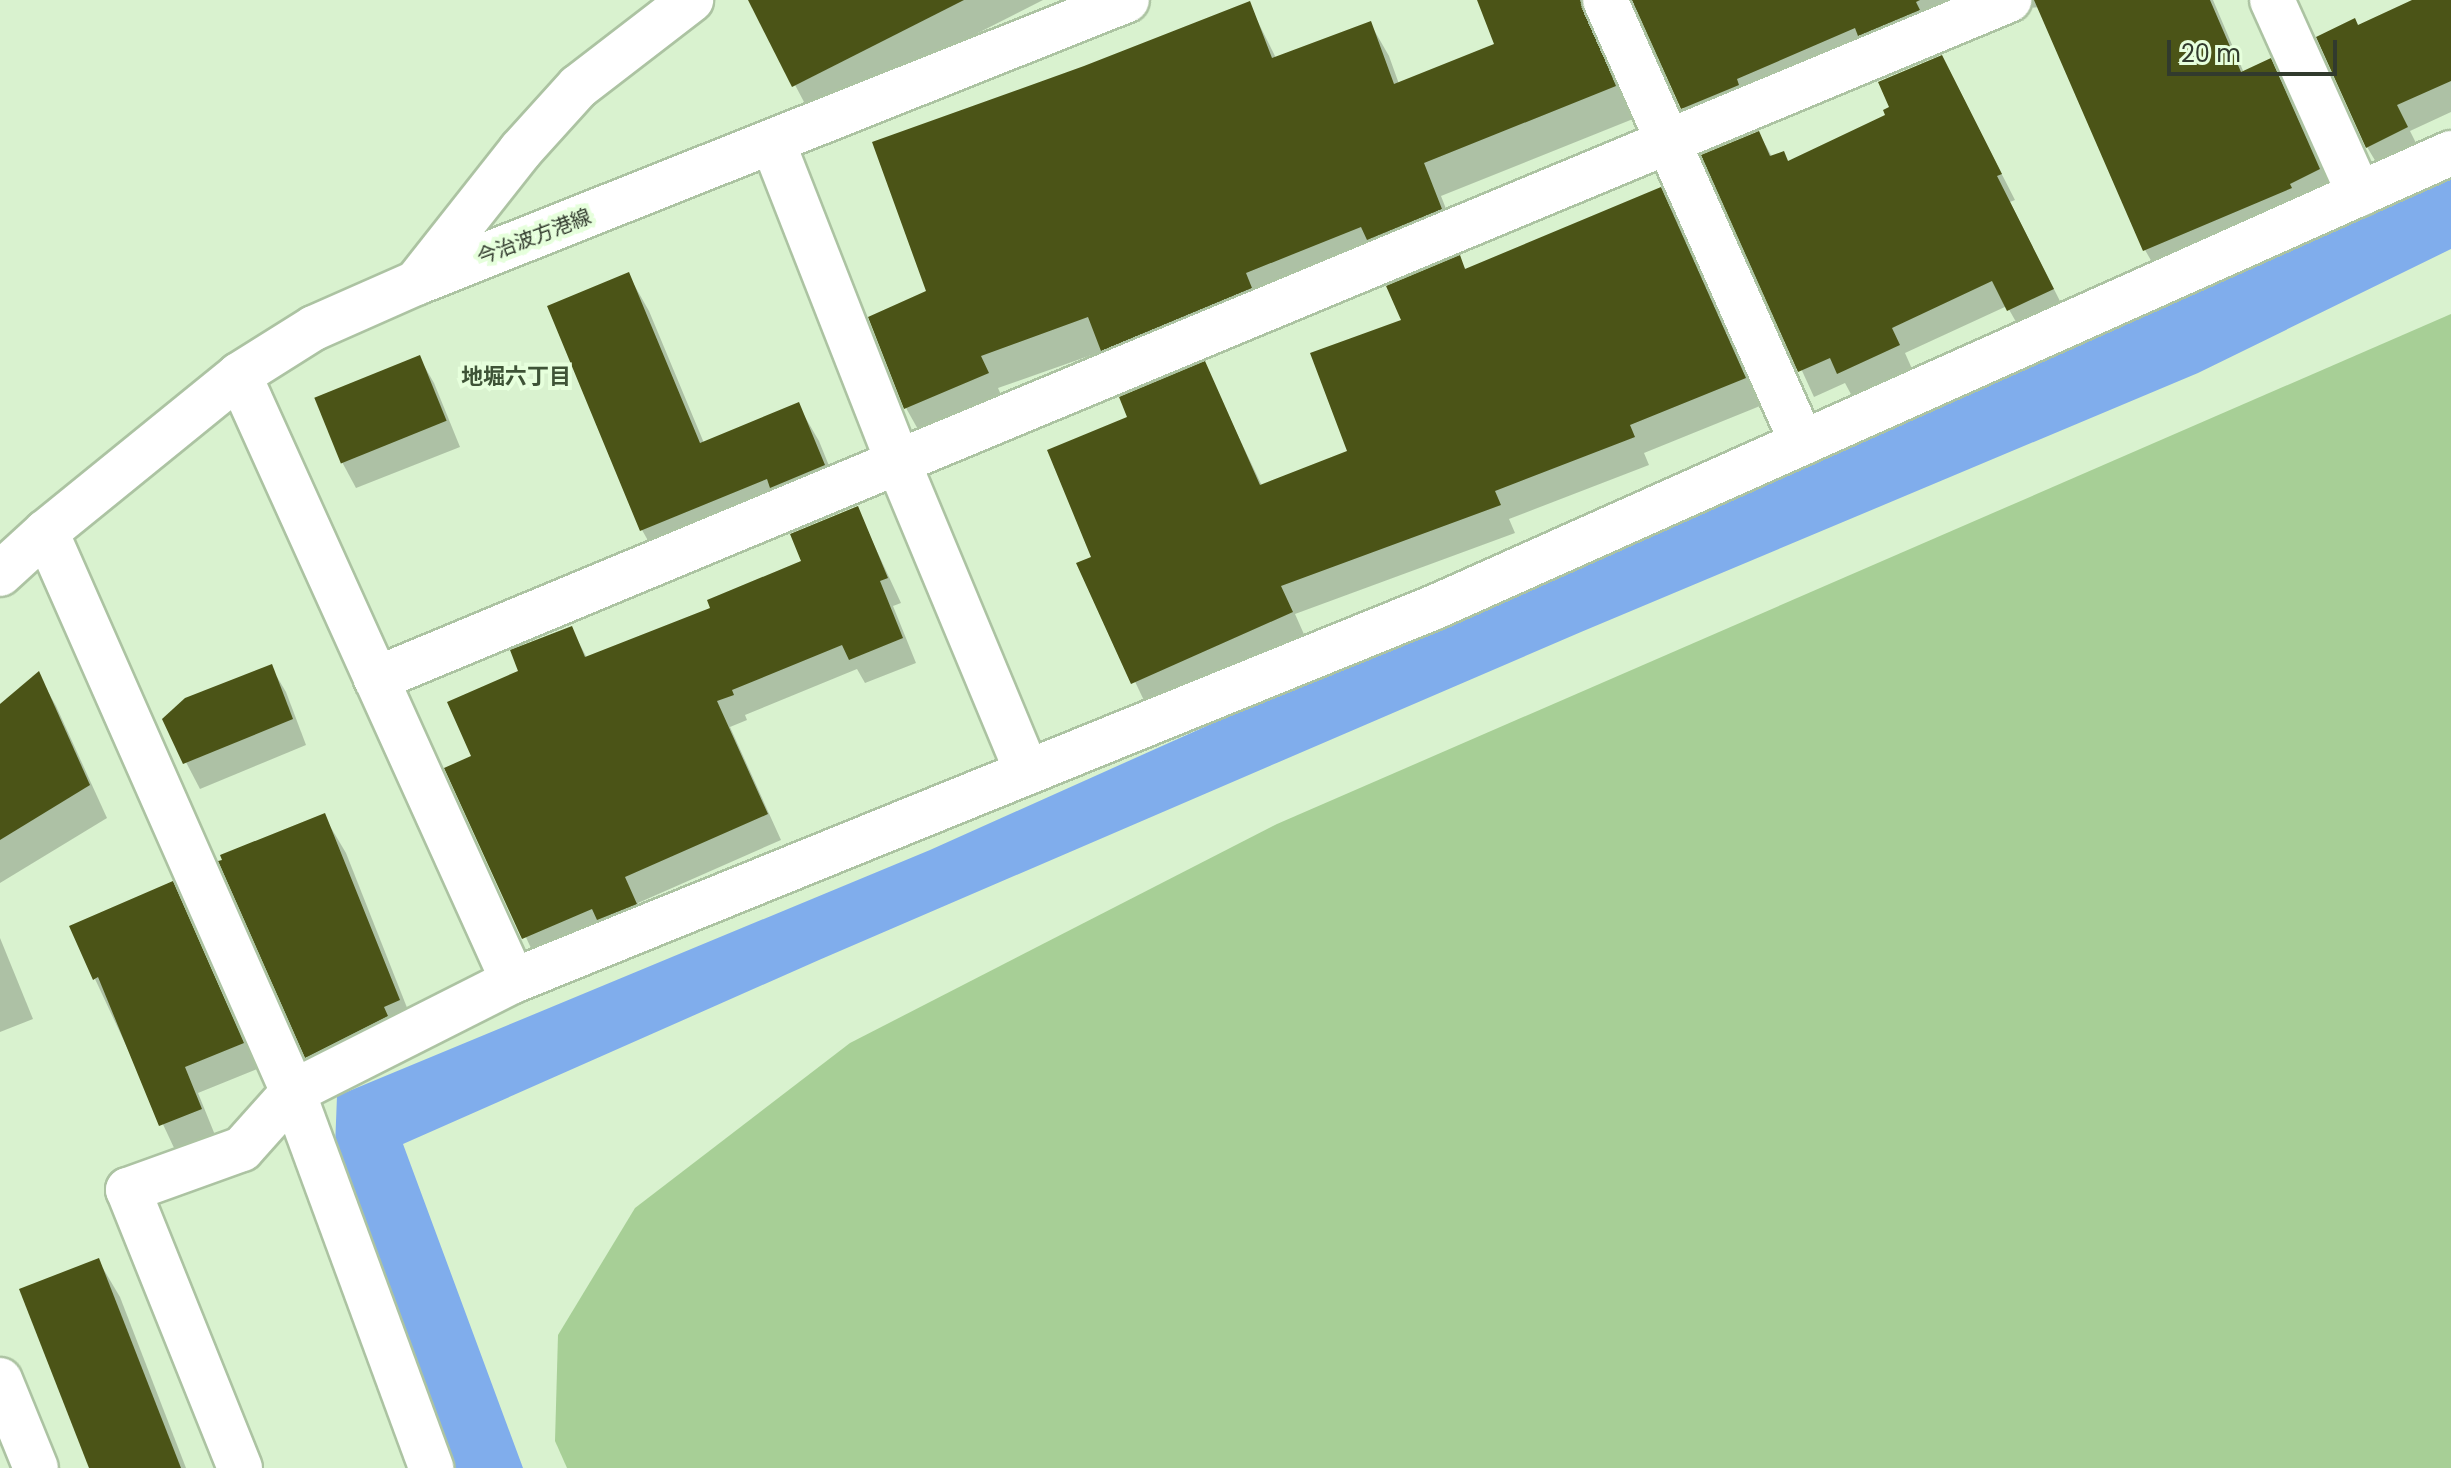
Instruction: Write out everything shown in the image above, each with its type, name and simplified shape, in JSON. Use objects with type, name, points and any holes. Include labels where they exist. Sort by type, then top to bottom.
[{"type":"street","points":[[416,283],[521,150],[578,87],[691,0]]},
{"type":"street","name":"今治波方港線","points":[[0,574],[46,532],[239,375],[314,328],[416,283],[1127,0]]},
{"type":"street","points":[[1605,0],[1802,443]]},
{"type":"street","points":[[376,679],[2009,0]]},
{"type":"street","points":[[2272,0],[2359,194]]},
{"type":"street","points":[[773,143],[898,462],[1027,772]]},
{"type":"street","points":[[240,1468],[128,1190],[242,1149],[293,1092],[513,981],[1435,607],[2451,153]]},
{"type":"street","points":[[239,375],[513,981]]},
{"type":"street","points":[[46,532],[293,1092],[431,1468]]},
{"type":"street","points":[[0,1380],[36,1468]]},
{"type":"green space","points":[[2451,314],[2451,1468],[567,1468],[555,1441],[558,1335],[635,1208],[850,1043],[1277,824]]},
{"type":"water","points":[[2451,168],[2451,249],[2198,373],[1581,632],[819,960],[403,1144],[523,1468],[453,1468],[335,1147],[337,1096],[930,850]]},
{"type":"building","points":[[748,0],[964,0],[792,87]]},
{"type":"building","points":[[1477,0],[1580,0],[1616,86],[1424,163],[1442,209],[1367,240],[1361,227],[1246,273],[1252,288],[1101,351],[1088,317],[981,356],[989,373],[904,409],[868,317],[926,291],[872,142],[1084,66],[1250,1],[1272,58],[1371,21],[1394,84],[1494,44]]},
{"type":"building","points":[[1632,0],[1920,0],[1916,2],[1920,10],[1858,36],[1855,28],[1737,79],[1739,85],[1681,109]]},
{"type":"building","points":[[2034,0],[2210,0],[2241,72],[2271,58],[2320,169],[2290,184],[2292,188],[2143,251]]},
{"type":"building","points":[[2412,0],[2451,0],[2451,81],[2397,105],[2408,127],[2366,148],[2316,37],[2355,18],[2358,25]]},
{"type":"building","points":[[1942,55],[2002,174],[1997,176],[2054,289],[2007,311],[1992,281],[1892,328],[1900,345],[1837,374],[1830,358],[1798,372],[1701,155],[1759,131],[1770,156],[1784,151],[1788,161],[1885,115],[1883,110],[1889,107],[1878,82]]},
{"type":"building","points":[[1661,187],[1746,378],[1630,425],[1635,437],[1495,491],[1501,505],[1281,586],[1293,612],[1131,684],[1076,563],[1091,557],[1047,450],[1127,417],[1119,397],[1205,361],[1260,485],[1347,451],[1310,353],[1401,320],[1386,286],[1460,255],[1465,269]]},
{"type":"building","points":[[629,272],[700,443],[799,402],[825,465],[770,488],[767,479],[640,531],[547,306]]},
{"type":"building","points":[[420,355],[447,421],[341,464],[314,398]]},
{"type":"building","points":[[858,506],[888,578],[880,581],[903,638],[849,660],[842,645],[732,690],[734,695],[717,701],[768,814],[625,877],[637,904],[597,920],[592,909],[522,939],[444,768],[471,756],[447,702],[518,671],[510,650],[572,626],[585,657],[710,608],[707,600],[801,561],[790,534]]},
{"type":"building","points":[[272,664],[293,719],[183,764],[162,719],[185,698]]},
{"type":"building","points":[[39,671],[90,785],[0,840],[0,704]]},
{"type":"building","points":[[325,813],[400,1000],[384,1007],[388,1016],[305,1058],[218,861],[222,860],[220,855]]},
{"type":"building","points":[[173,881],[244,1043],[185,1067],[202,1109],[159,1126],[98,977],[93,980],[69,926]]},
{"type":"building","points":[[99,1258],[181,1468],[89,1468],[19,1289]]},
{"type":"district","name":"地堀六丁目","points":[[516,377]]}]
